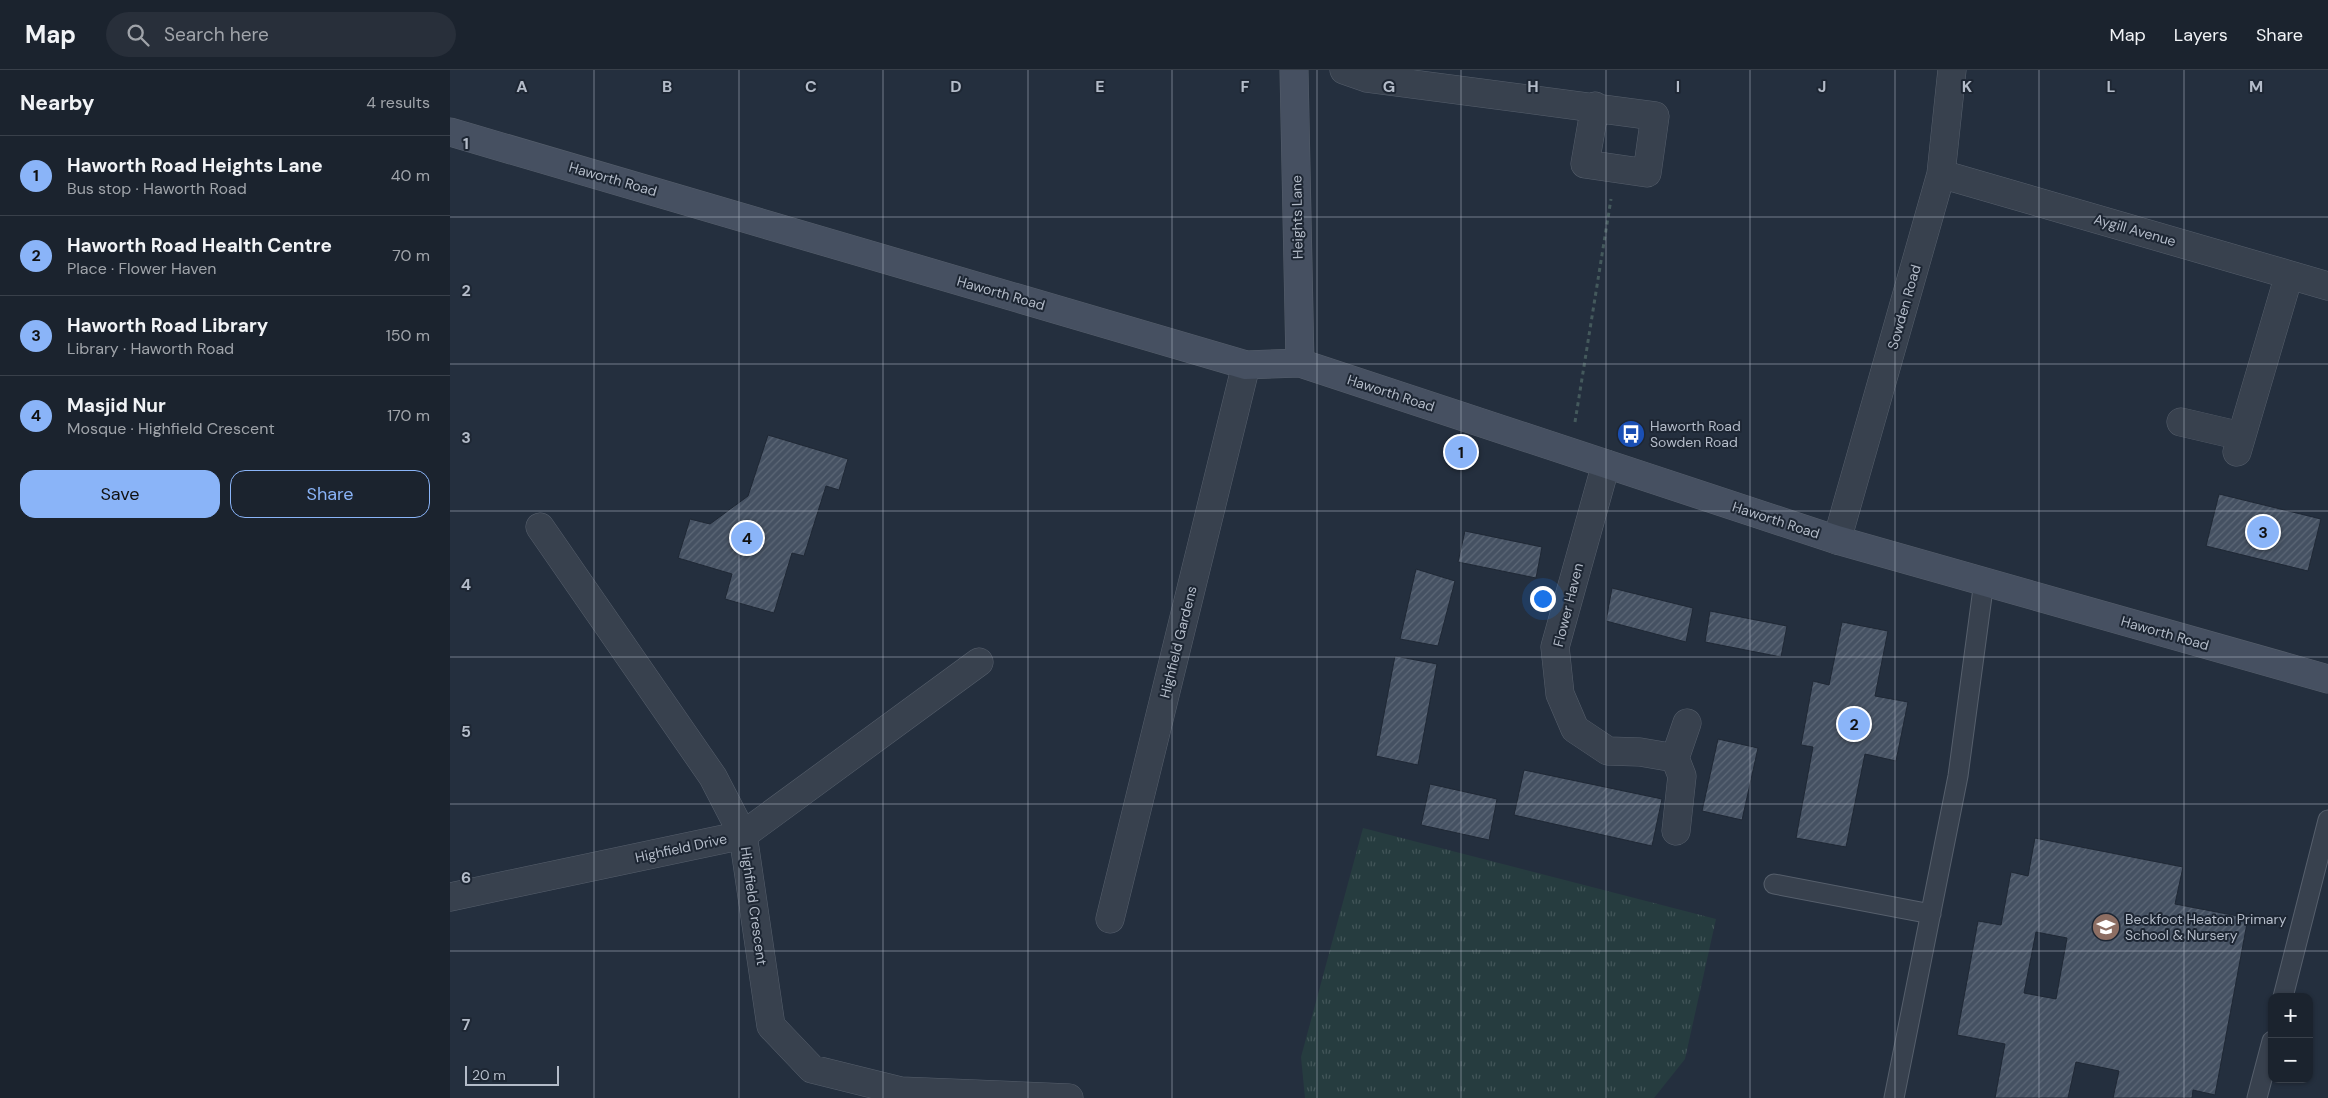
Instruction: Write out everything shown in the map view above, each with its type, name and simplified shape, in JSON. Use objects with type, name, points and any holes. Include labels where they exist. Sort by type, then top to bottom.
[{"type":"main road","name":"Heights Lane","points":[[1294,70],[1300,363]]},
{"type":"main road","name":"Haworth Road","points":[[450,132],[1246,365],[1300,363],[1837,540],[2328,679]]},
{"type":"street","points":[[1344,70],[1367,78],[1595,106],[1656,116],[1647,173],[1585,164],[1595,106]]},
{"type":"street","name":"Sowden Road","points":[[1837,540],[1941,174],[1952,70]]},
{"type":"street","name":"Aygill Avenue","points":[[1941,174],[2328,286]]},
{"type":"street","points":[[2181,422],[2239,444],[2290,276]]},
{"type":"street","name":"Highfield Gardens","points":[[1110,919],[1246,365]]},
{"type":"street","name":"Flower Haven","points":[[1606,464],[1555,647],[1560,694],[1576,729],[1608,751],[1640,752],[1675,758]]},
{"type":"street","name":"Highfield Crescent","points":[[540,527],[713,777],[743,834],[771,1026],[812,1069],[901,1092],[1069,1098]]},
{"type":"street","name":"Highfield Drive","points":[[450,898],[743,834],[979,662]]},
{"type":"street","points":[[1676,831],[1682,776],[1675,758],[1687,723]]},
{"type":"lane","points":[[1894,1098],[1958,776],[1984,581]]},
{"type":"lane","points":[[2284,993],[2328,820]]},
{"type":"lane","points":[[1774,884],[1931,914]]},
{"type":"lane","points":[[2257,1098],[2268,1056]]},
{"type":"path","points":[[1570,452],[1615,169]]},
{"type":"green space","points":[[1363,828],[1716,919],[1685,1059],[1654,1098],[1305,1098],[1301,1057]]},
{"type":"building","points":[[768,435],[848,459],[839,490],[826,486],[804,556],[792,553],[774,613],[725,599],[732,574],[678,558],[690,519],[710,524],[748,496]]},
{"type":"building","points":[[2219,494],[2321,519],[2308,571],[2206,546]]},
{"type":"building","points":[[1465,531],[1542,547],[1536,578],[1458,562]]},
{"type":"building","points":[[1416,569],[1455,581],[1438,646],[1400,639]]},
{"type":"building","points":[[1612,588],[1693,608],[1686,642],[1606,621]]},
{"type":"building","points":[[1710,611],[1787,626],[1781,657],[1705,642]]},
{"type":"building","points":[[1842,622],[1888,631],[1875,696],[1908,702],[1896,761],[1865,754],[1846,847],[1796,838],[1813,747],[1801,745],[1813,681],[1829,685]]},
{"type":"building","points":[[1395,656],[1437,664],[1418,765],[1376,756]]},
{"type":"building","points":[[1718,739],[1758,748],[1742,820],[1702,811]]},
{"type":"building","points":[[1524,770],[1662,799],[1652,846],[1514,815]]},
{"type":"building","points":[[1430,784],[1497,799],[1489,840],[1421,825]]},
{"type":"building","points":[[2035,838],[2183,867],[2175,904],[2248,918],[2215,1095],[2193,1090],[2192,1098],[2113,1098],[2119,1071],[2076,1062],[2068,1098],[1995,1098],[2005,1044],[1957,1035],[1978,921],[2001,925],[2011,872],[2028,876]],"holes":[[[2036,932],[2067,938],[2056,999],[2024,993]]]},
{"type":"place","name":"Haworth Road Sowden Road","points":[[1631,434]]},
{"type":"place","name":"Haworth Road Heights Lane","points":[[1461,452]]},
{"type":"place","name":"Haworth Road Library","points":[[2263,532]]},
{"type":"place","name":"Masjid Nur","points":[[747,538]]},
{"type":"place","name":"Haworth Road Health Centre","points":[[1854,724]]},
{"type":"place","name":"Beckfoot Heaton Primary School & Nursery","points":[[2106,927]]}]
